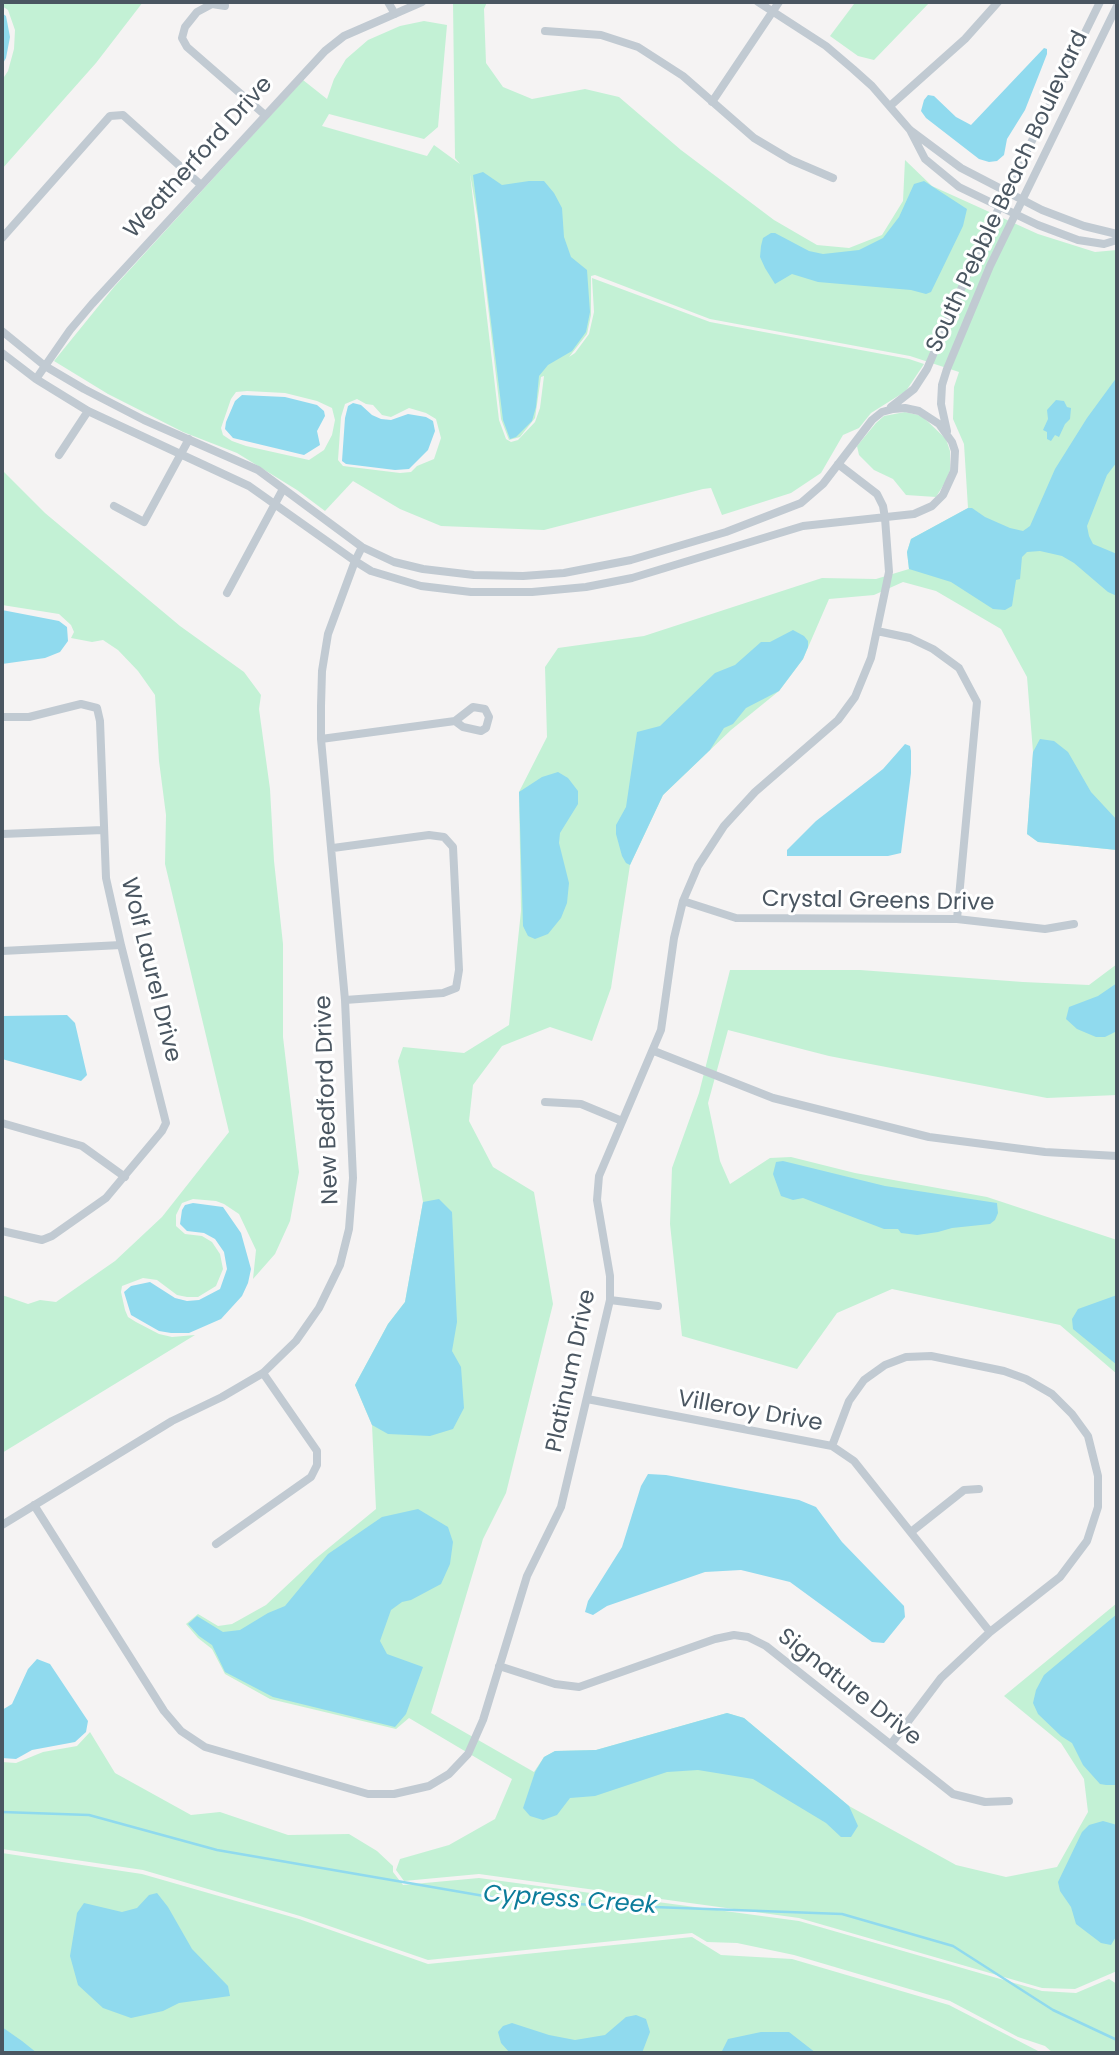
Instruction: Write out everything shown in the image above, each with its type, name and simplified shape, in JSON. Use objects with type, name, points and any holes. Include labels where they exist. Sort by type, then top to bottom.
[{"type":"street","points":[[388,2],[395,15]]},
{"type":"street","name":"Weatherford Drive","points":[[36,379],[92,304],[325,51],[344,36],[422,2]]},
{"type":"street","points":[[758,2],[835,54],[866,80],[910,130],[925,159],[946,178],[1015,214],[1078,240],[1104,244],[1117,240]]},
{"type":"street","points":[[712,102],[779,2]]},
{"type":"street","points":[[890,106],[965,39],[998,2]]},
{"type":"street","name":"South Pebble Beach Boulevard","points":[[2,331],[45,366],[118,407],[258,470],[362,547],[394,562],[423,569],[474,575],[564,573],[631,560],[726,532],[801,503],[817,489],[872,420],[909,394],[924,374],[971,266],[1100,2]]},
{"type":"street","points":[[225,6],[212,4],[197,12],[185,27],[182,38],[187,47],[265,115]]},
{"type":"street","name":"South Pebble Beach Boulevard","points":[[2,353],[36,379],[88,411],[249,485],[355,562],[385,577],[421,586],[471,592],[533,592],[586,587],[632,578],[803,526],[921,512],[943,495],[953,477],[954,451],[941,411],[944,376],[1015,214],[1117,6]]},
{"type":"street","points":[[545,31],[589,33],[625,42],[665,64],[733,122],[766,146],[791,160],[833,177]]},
{"type":"street","points":[[2,238],[110,116],[117,114],[123,115],[201,185]]},
{"type":"street","points":[[910,130],[955,164],[1042,211],[1117,234]]},
{"type":"street","points":[[1030,144],[1046,151]]},
{"type":"street","points":[[946,178],[955,164]]},
{"type":"street","points":[[882,412],[905,408],[922,412],[935,420],[950,437]]},
{"type":"street","points":[[59,455],[88,411]]},
{"type":"street","points":[[114,506],[144,522],[189,439]]},
{"type":"street","name":"Platinum Drive","points":[[34,1505],[164,1711],[181,1731],[205,1747],[368,1794],[394,1794],[429,1786],[449,1774],[468,1754],[483,1720],[527,1576],[559,1512],[610,1300],[610,1276],[598,1207],[600,1171],[654,1051],[663,1023],[674,938],[683,901],[702,858],[729,819],[755,792],[830,728],[850,705],[866,676],[888,572],[885,518],[877,494],[838,464]]},
{"type":"street","points":[[227,593],[283,489]]},
{"type":"street","points":[[726,532],[731,549]]},
{"type":"street","name":"New Bedford Drive","points":[[2,1525],[172,1421],[263,1373],[296,1341],[320,1308],[340,1265],[349,1229],[353,1178],[345,1000],[321,739],[322,671],[328,634],[362,547]]},
{"type":"street","points":[[877,631],[910,638],[933,649],[960,668],[977,702],[957,919]]},
{"type":"street","name":"Wolf Laurel Drive","points":[[2,718],[29,717],[81,704],[97,708],[100,721],[106,878],[166,1123],[106,1198],[52,1236],[42,1240],[2,1231]]},
{"type":"street","points":[[321,739],[454,721]]},
{"type":"street","points":[[2,834],[103,830]]},
{"type":"street","points":[[333,848],[429,835],[444,838],[453,847],[459,970],[456,988],[443,993],[345,1000]]},
{"type":"street","name":"Crystal Greens Drive","points":[[683,901],[736,918],[957,919],[1045,929],[1074,924]]},
{"type":"street","points":[[2,951],[121,946]]},
{"type":"street","points":[[654,1051],[774,1098],[929,1138],[1045,1152],[1117,1156]]},
{"type":"street","points":[[545,1102],[581,1104],[622,1121]]},
{"type":"street","points":[[2,1123],[82,1146],[125,1177]]},
{"type":"street","points":[[610,1300],[657,1306]]},
{"type":"street","points":[[832,1446],[849,1401],[864,1380],[885,1365],[906,1357],[931,1356],[1015,1375],[1052,1394],[1072,1414],[1088,1436],[1098,1476],[1098,1507],[1087,1541],[1060,1577],[990,1632],[941,1678],[891,1744]]},
{"type":"street","points":[[216,1544],[310,1477],[317,1465],[317,1451],[263,1373]]},
{"type":"street","name":"Villeroy Drive","points":[[587,1399],[832,1446],[854,1461],[990,1632]]},
{"type":"street","points":[[911,1532],[964,1490],[979,1489]]},
{"type":"street","name":"Signature Drive","points":[[499,1666],[555,1684],[579,1687],[715,1639],[734,1635],[748,1637],[766,1646],[953,1794],[985,1802],[1009,1801]]},
{"type":"green space","points":[[2,2],[143,2],[96,63],[2,169],[2,80],[8,71],[14,49],[15,30]]},
{"type":"green space","points":[[453,2],[487,2],[484,9],[486,63],[503,87],[532,99],[585,89],[619,97],[681,150],[774,220],[817,245],[849,248],[882,235],[903,201],[905,160],[932,186],[1038,234],[1095,252],[1117,250],[1117,850],[1038,842],[1027,834],[1033,752],[1027,677],[1001,629],[936,591],[903,582],[874,595],[829,599],[803,659],[779,691],[731,730],[663,795],[630,865],[611,988],[592,1041],[550,1027],[502,1046],[473,1085],[469,1121],[493,1167],[534,1192],[553,1304],[506,1493],[483,1539],[431,1713],[534,1772],[544,1757],[555,1751],[596,1750],[727,1713],[744,1718],[849,1806],[956,1865],[1006,1877],[1057,1867],[1088,1812],[1084,1779],[1061,1743],[1004,1696],[1117,1603],[1117,1971],[1075,1989],[1042,1988],[799,1918],[479,1874],[404,1881],[396,1870],[400,1859],[449,1845],[495,1819],[512,1779],[409,1718],[396,1729],[270,1699],[225,1674],[212,1649],[186,1624],[198,1614],[218,1626],[232,1624],[266,1605],[314,1560],[376,1509],[372,1425],[355,1385],[388,1324],[405,1302],[423,1202],[398,1061],[403,1047],[464,1053],[509,1025],[521,911],[519,792],[547,737],[545,667],[558,648],[644,636],[822,578],[876,579],[909,569],[907,552],[911,539],[968,508],[964,444],[953,419],[954,387],[959,372],[910,356],[710,319],[595,275],[591,276],[591,315],[587,334],[569,357],[589,334],[594,312],[592,278],[710,322],[924,364],[906,391],[871,413],[859,428],[843,435],[821,473],[791,493],[722,515],[711,488],[703,489],[544,530],[441,526],[400,509],[353,481],[325,511],[297,490],[237,453],[183,432],[108,394],[54,361],[114,287],[303,80],[327,99],[334,79],[346,59],[368,40],[400,26],[424,21],[447,25],[438,127],[424,139],[329,114],[322,126],[427,156],[434,145],[460,164],[455,158]],"holes":[[[470,174],[478,220],[501,419],[509,440],[520,437],[535,418],[541,377],[544,376],[540,408],[535,422],[518,440],[511,442],[506,439],[499,420]],[[236,392],[285,393],[317,401],[332,408],[335,420],[332,435],[324,450],[309,460],[232,441],[223,435],[221,428]],[[357,399],[373,405],[382,415],[391,417],[409,408],[436,419],[441,438],[434,459],[417,466],[411,472],[400,473],[343,466],[338,460],[341,417],[345,404]]]},
{"type":"green space","points":[[852,2],[930,2],[874,60],[858,56],[830,36],[854,4]]},
{"type":"green space","points":[[905,412],[922,416],[946,439],[950,451],[950,470],[936,497],[906,495],[893,479],[874,470],[859,455],[857,446],[876,423],[884,416]]},
{"type":"green space","points":[[2,470],[45,513],[180,626],[244,672],[261,695],[259,709],[270,789],[283,944],[283,1037],[299,1172],[290,1221],[275,1254],[253,1279],[256,1250],[239,1214],[216,1201],[193,1199],[182,1203],[176,1215],[176,1226],[185,1234],[202,1236],[212,1242],[220,1254],[223,1269],[216,1286],[198,1297],[187,1297],[177,1295],[157,1280],[143,1278],[122,1286],[121,1292],[128,1317],[136,1322],[159,1334],[172,1337],[195,1335],[2,1453],[2,1295],[28,1304],[40,1300],[56,1302],[115,1261],[162,1217],[229,1132],[165,864],[166,815],[155,695],[138,671],[118,650],[103,640],[92,642],[71,638],[74,632],[71,625],[59,614],[2,605]]},
{"type":"green space","points":[[1117,964],[1117,1095],[1047,1098],[829,1056],[728,1030],[708,1103],[720,1161],[730,1184],[770,1158],[791,1157],[855,1173],[987,1197],[1117,1240],[1117,1374],[1060,1325],[892,1289],[837,1313],[797,1369],[682,1336],[670,1224],[672,1168],[699,1093],[730,970],[860,970],[1089,985]]},
{"type":"green space","points":[[90,1732],[115,1773],[191,1815],[220,1812],[288,1835],[349,1834],[377,1851],[393,1866],[393,1872],[403,1885],[479,1878],[799,1921],[1042,1991],[1076,1993],[1109,1979],[1117,1984],[1117,2053],[1053,2053],[1045,2046],[1018,2037],[950,2001],[794,1955],[737,1943],[707,1942],[692,1933],[428,1960],[300,1916],[143,1870],[2,1849],[2,1762],[16,1763],[43,1752],[77,1746]]},
{"type":"green space","points":[[2,1853],[142,1874],[299,1919],[428,1964],[692,1937],[721,1955],[792,1959],[949,2005],[1042,2053],[2,2053]]},
{"type":"water","points":[[2,13],[6,16],[10,37],[2,65]]},
{"type":"water","points":[[1044,48],[1047,49],[1047,54],[1025,110],[1007,139],[1004,155],[997,161],[979,159],[926,118],[921,111],[928,95],[934,96],[956,117],[971,125]]},
{"type":"water","points":[[483,172],[502,185],[544,181],[562,208],[564,237],[571,257],[587,270],[590,312],[586,332],[572,351],[548,365],[539,376],[532,421],[516,437],[510,439],[503,420],[473,175]]},
{"type":"water","points":[[924,181],[967,209],[963,226],[931,292],[926,294],[911,290],[818,282],[792,274],[775,284],[765,268],[760,257],[761,246],[763,238],[771,233],[809,251],[823,254],[859,250],[883,238],[899,217],[914,184]]},
{"type":"water","points":[[1117,377],[1117,462],[1107,475],[1087,526],[1093,544],[1117,554],[1117,596],[1108,592],[1074,563],[1062,556],[1040,551],[1027,552],[1022,557],[1020,579],[1016,580],[1012,606],[1005,610],[993,609],[951,582],[909,569],[907,552],[911,539],[968,508],[1010,528],[1023,531],[1030,526],[1055,469]]},
{"type":"water","points":[[242,395],[285,397],[317,405],[324,411],[325,416],[317,431],[320,445],[304,455],[233,438],[225,429],[226,422],[235,401]]},
{"type":"water","points":[[1056,400],[1064,401],[1067,407],[1071,408],[1070,419],[1059,437],[1055,435],[1051,441],[1043,430],[1048,419],[1047,410]]},
{"type":"water","points":[[353,403],[361,405],[381,419],[391,420],[408,414],[433,421],[435,431],[428,450],[409,469],[395,470],[346,464],[342,461],[345,418],[348,406]]},
{"type":"water","points":[[2,610],[59,621],[67,627],[68,641],[60,652],[45,658],[2,664]]},
{"type":"water","points":[[793,630],[808,641],[803,659],[779,691],[746,708],[733,724],[724,728],[710,750],[663,795],[630,865],[626,863],[616,834],[616,825],[626,807],[637,732],[660,726],[715,673],[735,665],[761,642],[770,642]]},
{"type":"water","points":[[1040,739],[1054,741],[1068,752],[1091,792],[1117,820],[1117,850],[1038,842],[1027,834],[1033,752]]},
{"type":"water","points":[[905,744],[910,746],[911,773],[901,853],[888,856],[787,856],[787,850],[816,821],[883,769]]},
{"type":"water","points":[[558,772],[568,778],[578,791],[578,804],[560,833],[559,843],[569,883],[567,903],[561,918],[548,934],[535,939],[528,936],[523,926],[519,792],[542,777]]},
{"type":"water","points":[[1117,983],[1117,1031],[1105,1037],[1096,1037],[1077,1029],[1066,1019],[1069,1007],[1098,996]]},
{"type":"water","points":[[67,1015],[75,1023],[87,1075],[81,1081],[2,1059],[2,1016]]},
{"type":"water","points":[[783,1161],[885,1186],[997,1203],[998,1213],[990,1224],[917,1235],[901,1233],[898,1229],[884,1229],[803,1198],[793,1200],[781,1196],[773,1174],[776,1162]]},
{"type":"water","points":[[439,1199],[452,1212],[457,1322],[452,1351],[461,1367],[464,1408],[453,1429],[430,1436],[388,1434],[372,1425],[355,1385],[388,1324],[405,1302],[423,1202]]},
{"type":"water","points":[[193,1203],[223,1207],[241,1233],[251,1269],[248,1283],[242,1296],[221,1319],[189,1333],[159,1331],[131,1315],[124,1292],[131,1286],[150,1282],[175,1298],[199,1300],[220,1289],[227,1269],[224,1252],[215,1239],[204,1233],[187,1231],[180,1224],[185,1205]]},
{"type":"water","points":[[1117,1295],[1117,1365],[1073,1329],[1072,1319],[1078,1309]]},
{"type":"water","points":[[648,1474],[799,1500],[816,1507],[842,1542],[904,1606],[905,1617],[884,1643],[872,1642],[790,1582],[741,1570],[705,1572],[607,1606],[593,1615],[585,1612],[588,1601],[622,1547],[641,1486]]},
{"type":"water","points":[[418,1509],[448,1527],[453,1542],[450,1564],[441,1584],[391,1610],[380,1641],[387,1654],[423,1667],[406,1714],[395,1727],[273,1697],[225,1672],[212,1645],[188,1624],[197,1616],[223,1632],[240,1630],[285,1606],[328,1554],[382,1517]]},
{"type":"water","points":[[1117,1614],[1117,1785],[1106,1785],[1100,1784],[1083,1765],[1072,1743],[1038,1714],[1033,1703],[1044,1675]]},
{"type":"water","points":[[37,1659],[50,1664],[88,1721],[86,1732],[75,1742],[32,1750],[16,1759],[2,1758],[2,1710],[12,1704],[28,1669]]},
{"type":"water","points":[[727,1713],[744,1718],[849,1806],[858,1826],[851,1837],[841,1837],[826,1823],[753,1779],[698,1770],[667,1772],[595,1796],[570,1798],[557,1815],[543,1820],[530,1816],[523,1808],[535,1772],[544,1757],[555,1751],[596,1750]]},
{"type":"water","points":[[1103,1821],[1117,1825],[1117,1935],[1111,1945],[1101,1943],[1076,1924],[1071,1907],[1060,1891],[1058,1882],[1082,1832],[1089,1825]]},
{"type":"water","points":[[157,1893],[192,1949],[228,1986],[230,1996],[179,2003],[163,2011],[131,2018],[103,2008],[78,1985],[70,1956],[77,1913],[84,1903],[122,1912],[137,1908],[149,1895]]},
{"type":"water","points":[[636,2015],[646,2019],[650,2032],[642,2053],[510,2053],[501,2043],[498,2032],[503,2026],[512,2023],[575,2040],[605,2035],[626,2017]]},
{"type":"water","points":[[2,2027],[22,2041],[37,2053],[2,2053]]},
{"type":"water","points":[[761,2032],[789,2032],[816,2053],[721,2053],[728,2039]]},
{"type":"waterway","name":"Cypress Creek","points":[[2,1812],[89,1815],[217,1850],[519,1902],[842,1914],[953,1946],[1053,2010],[1117,2040]]}]
